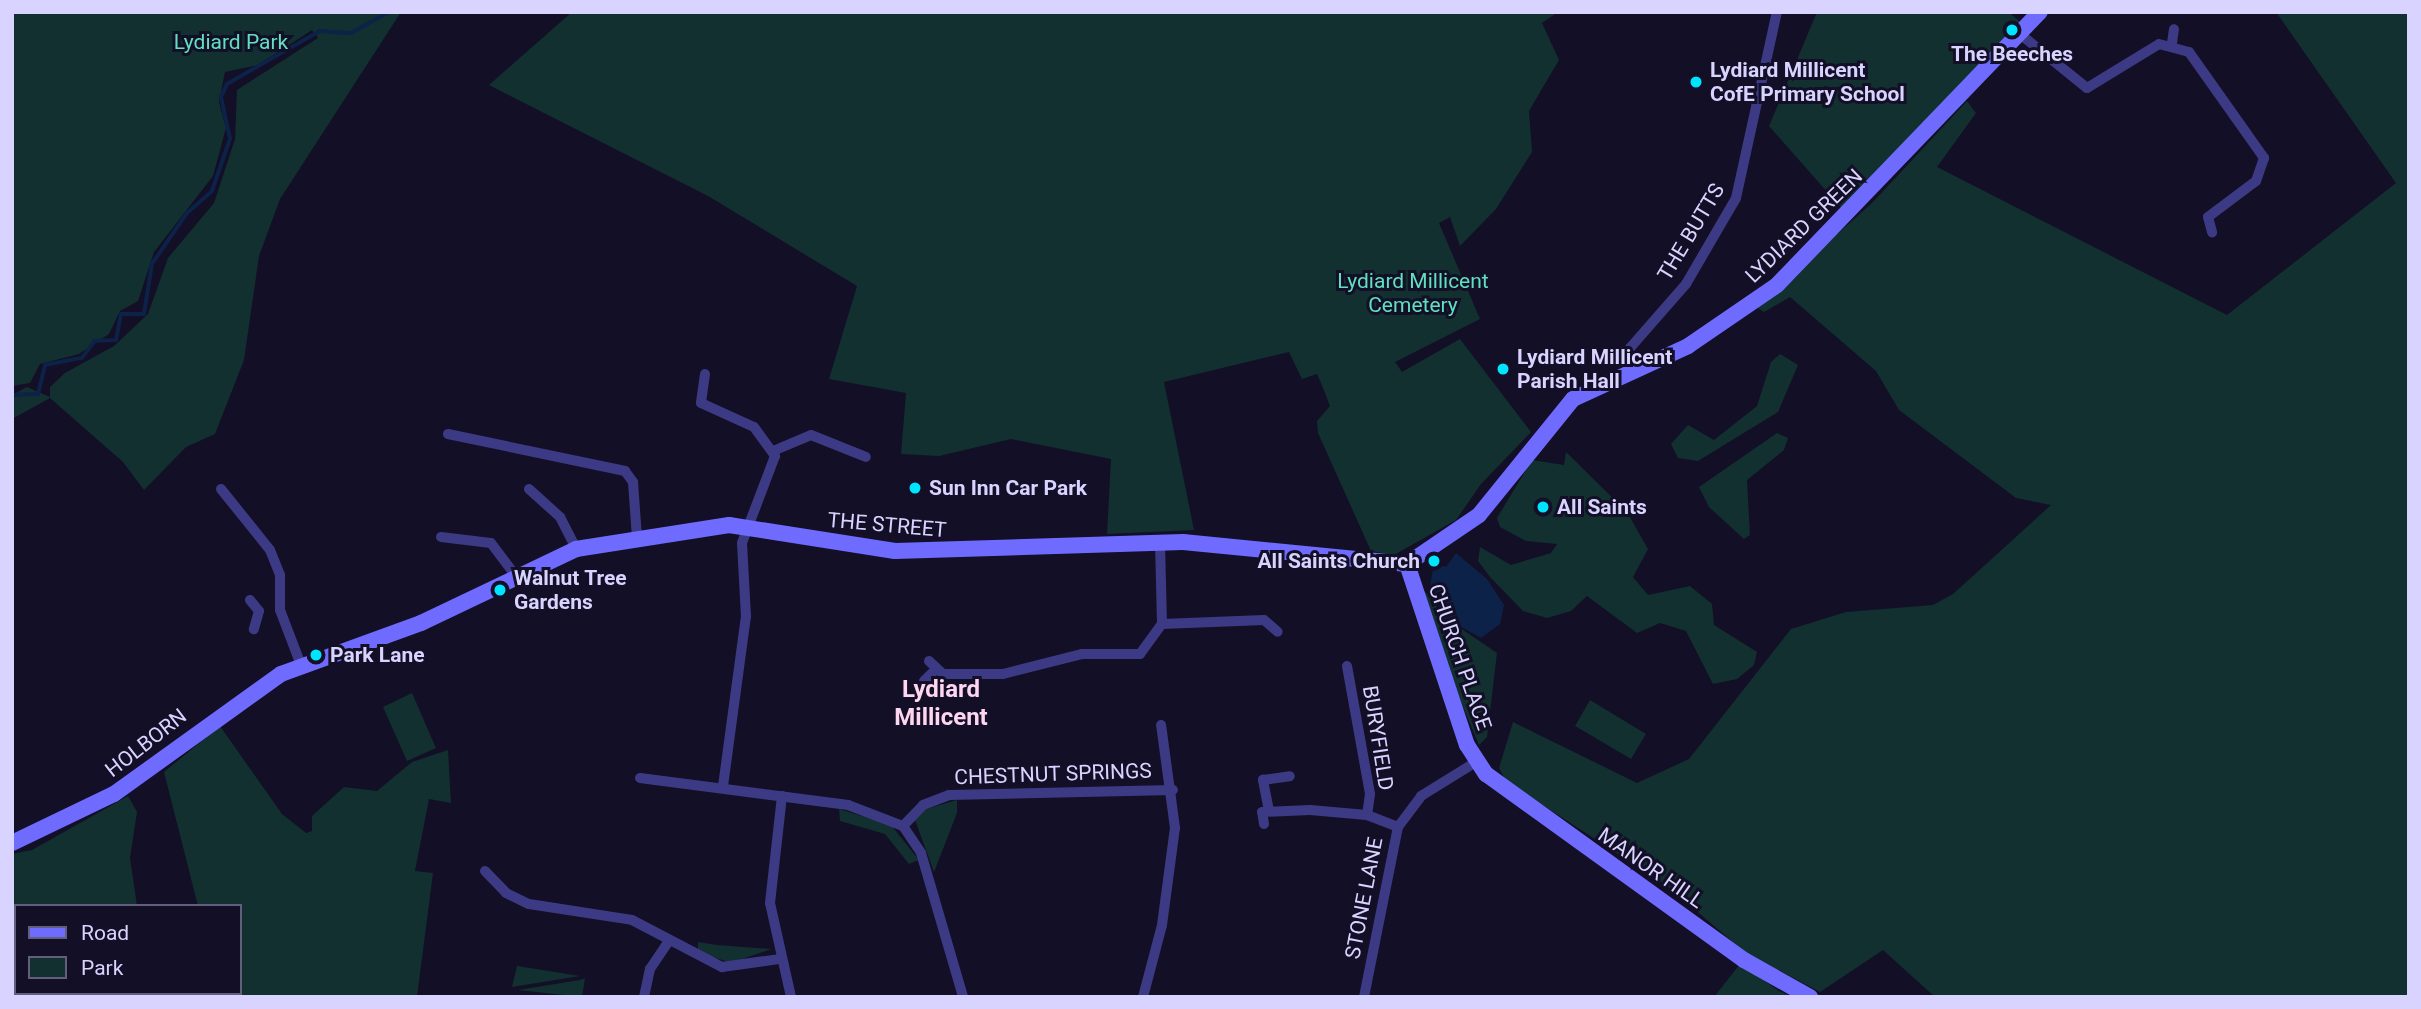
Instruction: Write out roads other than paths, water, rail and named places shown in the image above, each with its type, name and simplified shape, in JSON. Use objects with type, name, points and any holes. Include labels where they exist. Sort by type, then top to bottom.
[{"type":"street","name":"THE BUTTS","points":[[1630,374],[1630,348],[1686,284],[1736,198],[1777,12]]},
{"type":"street","name":"LYDIARD GREEN","points":[[1407,564],[1479,515],[1567,404],[1717,328],[1786,277],[2040,12]]},
{"type":"street","points":[[2172,43],[2174,29]]},
{"type":"street","points":[[2020,34],[2087,88],[2154,46],[2172,43],[2193,56],[2264,158],[2256,181],[2208,217]]},
{"type":"street","points":[[2197,211],[2208,217]]},
{"type":"street","points":[[2208,217],[2211,232]]},
{"type":"street","points":[[705,374],[701,403],[754,427],[773,451],[775,462],[746,526],[746,616],[723,786]]},
{"type":"street","points":[[448,434],[625,471],[633,482],[637,538]]},
{"type":"street","points":[[773,451],[811,435],[866,457]]},
{"type":"street","points":[[221,489],[270,550],[279,575],[280,610],[301,665]]},
{"type":"street","points":[[529,489],[560,517],[576,550]]},
{"type":"street","name":"THE STREET","points":[[301,665],[421,623],[515,575],[576,550],[637,538],[746,526],[895,551],[1160,542],[1407,564]]},
{"type":"street","points":[[441,537],[491,543],[505,553],[515,575]]},
{"type":"street","points":[[924,681],[932,665],[1003,674],[1082,653],[1134,657],[1151,646],[1162,624],[1160,542]]},
{"type":"street","name":"CHURCH PLACE","points":[[1407,564],[1476,762]]},
{"type":"street","points":[[250,600],[258,611],[254,629]]},
{"type":"street","points":[[258,611],[280,610]]},
{"type":"street","points":[[1162,624],[1264,620],[1278,632]]},
{"type":"street","name":"HOLBORN","points":[[12,844],[114,794],[233,704],[301,665]]},
{"type":"street","name":"BURYFIELD","points":[[1347,666],[1370,794],[1367,815]]},
{"type":"street","name":"CHESTNUT SPRINGS","points":[[1143,997],[1172,861],[1173,790],[1161,725]]},
{"type":"street","name":"STONE LANE","points":[[1364,997],[1398,827],[1421,796],[1476,762]]},
{"type":"street","name":"MANOR HILL","points":[[1476,762],[1549,824],[1744,960],[1810,997]]},
{"type":"street","points":[[1264,824],[1262,812],[1269,811],[1263,780],[1290,776]]},
{"type":"street","points":[[640,778],[723,786],[848,805],[903,826],[921,853],[963,997]]},
{"type":"street","name":"CHESTNUT SPRINGS","points":[[903,826],[923,805],[949,796],[1173,790]]},
{"type":"street","points":[[782,796],[770,892],[780,959],[791,997]]},
{"type":"street","name":"BURYFIELD","points":[[1269,811],[1367,815],[1398,827]]},
{"type":"street","points":[[485,871],[506,893],[528,904],[632,920],[722,967],[780,959]]},
{"type":"street","points":[[643,997],[650,969],[670,941]]},
{"type":"water","points":[[1456,553],[1487,579],[1504,605],[1500,624],[1481,638],[1447,619],[1429,592],[1434,563],[1446,567]]},
{"type":"waterway","points":[[12,395],[38,394],[45,365],[82,358],[95,341],[116,340],[121,314],[144,314],[152,264],[187,213],[212,191],[230,139],[221,97],[227,84],[320,31],[351,33],[389,12]]},
{"type":"place","name":"The Beeches","points":[[2012,30]]},
{"type":"place","name":"Lydiard Millicent CofE Primary School","points":[[1696,82]]},
{"type":"place","name":"Lydiard Millicent Parish Hall","points":[[1503,369]]},
{"type":"place","name":"Sun Inn Car Park","points":[[915,488]]},
{"type":"place","name":"All Saints","points":[[1543,507]]},
{"type":"place","name":"All Saints Church","points":[[1434,561]]},
{"type":"place","name":"Walnut Tree Gardens","points":[[500,590]]},
{"type":"place","name":"Park Lane","points":[[316,655]]},
{"type":"district","name":"Lydiard Millicent","points":[[941,704]]},
{"type":"park label","name":"Lydiard Park","points":[[231,42]]},
{"type":"park label","name":"Lydiard Millicent Cemetery","points":[[1413,293]]}]
